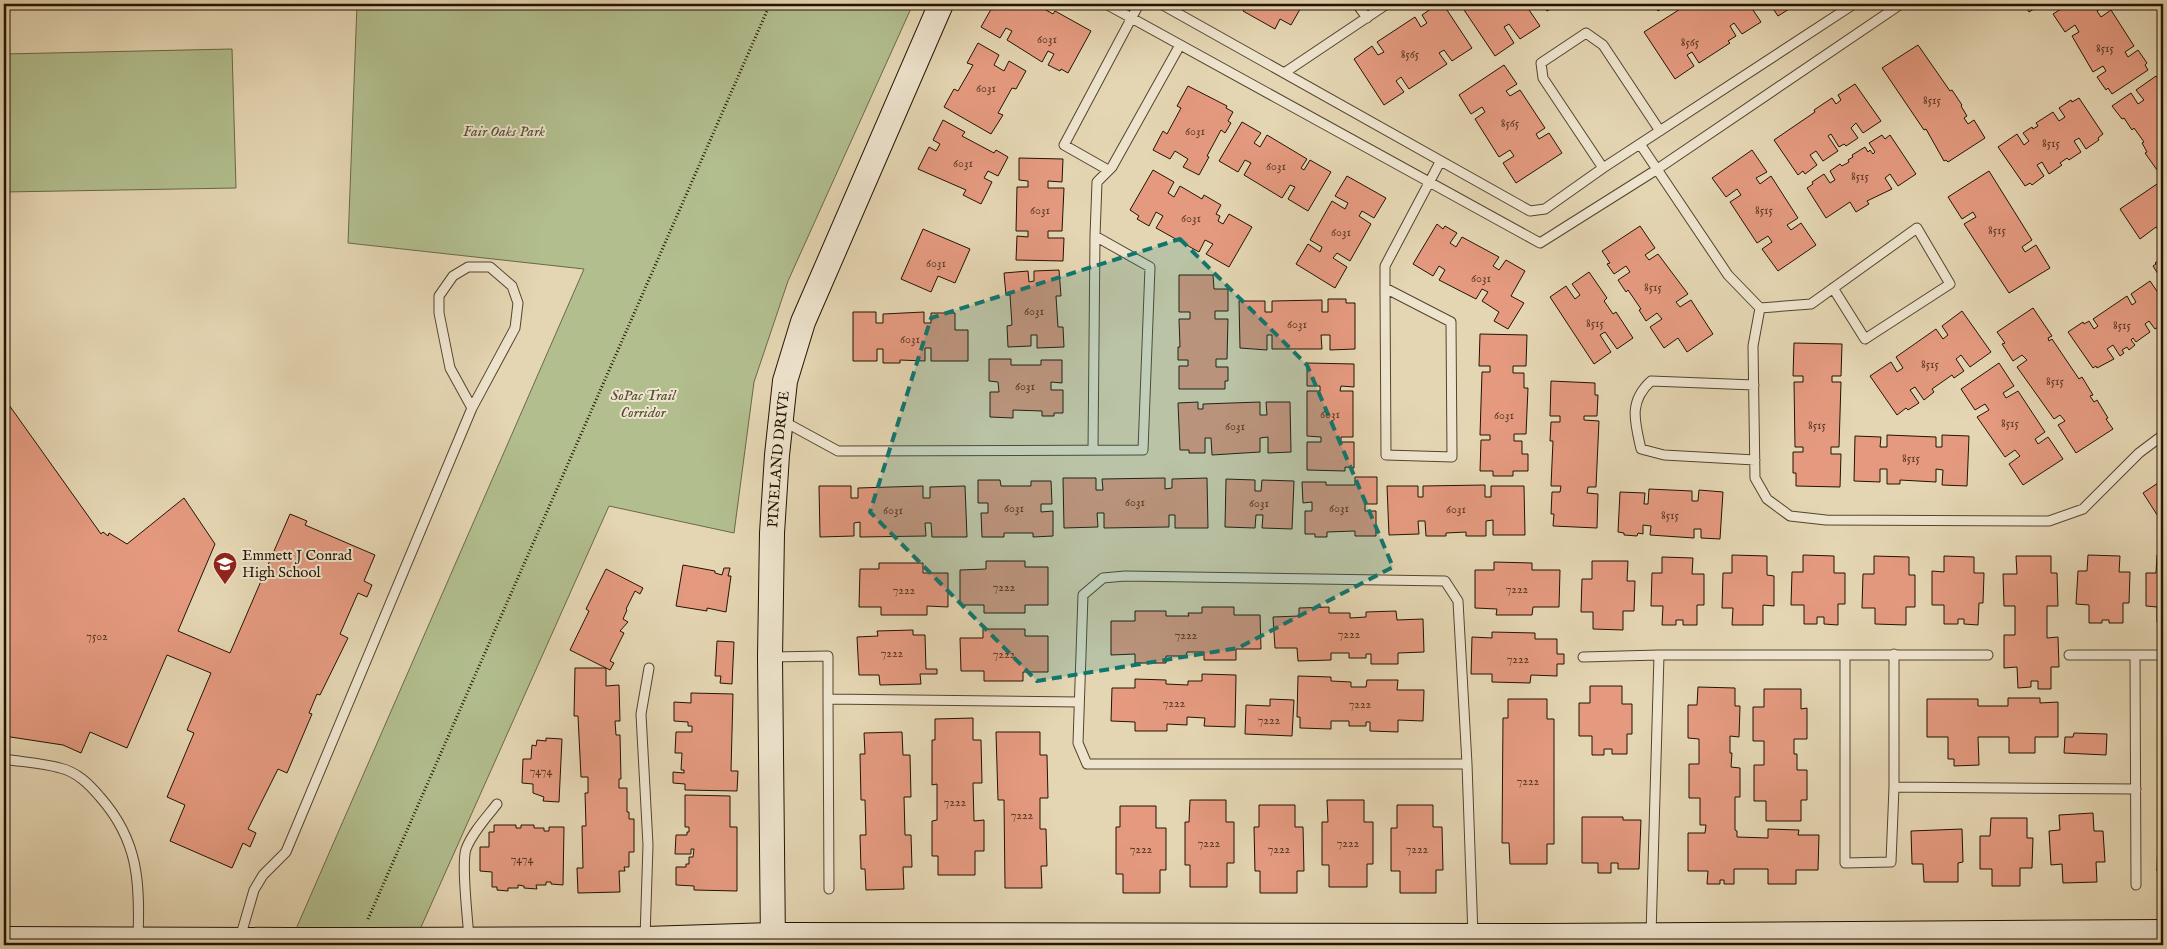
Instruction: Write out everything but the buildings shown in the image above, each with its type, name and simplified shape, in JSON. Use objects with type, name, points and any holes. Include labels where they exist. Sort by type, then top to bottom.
[{"type":"main road","name":"PINELAND DRIVE","points":[[773,940],[770,657],[772,532],[785,381],[803,322],[941,4]]},
{"type":"main road","points":[[4,940],[424,940],[455,942],[645,939],[1256,941],[1473,936],[1651,936],[1859,940],[2148,934]]},
{"type":"lane","points":[[1106,4],[1540,243],[1656,170],[1901,4]]},
{"type":"lane","points":[[1108,170],[1064,145],[1139,4]]},
{"type":"lane","points":[[1161,4],[1530,211],[1545,209],[1602,168],[1854,4]]},
{"type":"lane","points":[[1357,4],[1367,18]]},
{"type":"lane","points":[[1284,73],[1387,4]]},
{"type":"lane","points":[[1602,168],[1543,78],[1541,63],[1586,33],[1603,45],[1660,132]]},
{"type":"lane","points":[[1093,450],[1097,182],[1108,170],[1180,45]]},
{"type":"lane","points":[[1640,144],[1728,275],[1760,308]]},
{"type":"lane","points":[[1385,288],[1451,322],[1452,457],[1386,455],[1385,288],[1385,266],[1440,162]]},
{"type":"lane","points":[[1760,308],[1810,304],[1917,228],[1950,284],[1865,339],[1834,288]]},
{"type":"lane","points":[[781,419],[838,451],[1143,450],[1150,266],[1095,236]]},
{"type":"lane","points":[[240,940],[254,890],[263,875],[286,852],[472,408],[515,328],[518,303],[512,286],[490,266],[468,267],[453,276],[439,296],[439,314],[450,368],[472,408]]},
{"type":"lane","points":[[1760,308],[1753,346],[1755,478],[1767,499],[1790,516],[1826,520],[2049,521],[2083,509],[2139,453],[2163,435]]},
{"type":"lane","points":[[1754,385],[1651,381],[1640,391],[1634,415],[1641,449],[1664,455],[1755,460]]},
{"type":"lane","points":[[1467,764],[1087,764],[1078,743],[1083,595],[1102,578],[1125,576],[1445,581],[1458,601],[1467,764],[1473,936]]},
{"type":"lane","points":[[1845,656],[1845,863],[1891,862],[1894,788],[1894,654]]},
{"type":"lane","points":[[1583,657],[1659,655],[1988,655]]},
{"type":"lane","points":[[1651,936],[1659,655]]},
{"type":"lane","points":[[2069,655],[2163,656]]},
{"type":"lane","points":[[770,657],[828,656],[829,889]]},
{"type":"lane","points":[[2135,656],[2136,885]]},
{"type":"lane","points":[[645,939],[648,845],[641,714],[649,668]]},
{"type":"lane","points":[[828,699],[1079,702]]},
{"type":"lane","points":[[4,760],[62,768],[85,780],[114,813],[126,835],[137,873],[138,940]]},
{"type":"lane","points":[[1894,788],[2136,789]]},
{"type":"lane","points":[[455,942],[466,850],[480,826],[497,804]]},
{"type":"path","points":[[365,927],[770,4]]},
{"type":"highlighted area","points":[[1180,239],[1307,365],[1393,567],[1238,648],[1037,681],[870,512],[931,318]]},
{"type":"green space","name":"SoPac Trail Corridor","points":[[357,4],[913,4],[788,281],[754,382],[734,533],[609,506],[413,945],[289,945],[584,269],[348,243]]},
{"type":"green space","points":[[232,49],[236,188],[4,192],[4,54]]},
{"type":"place","name":"Emmett J Conrad High School","points":[[225,585]]},
{"type":"park label","name":"Fair Oaks Park","points":[[504,131]]}]
